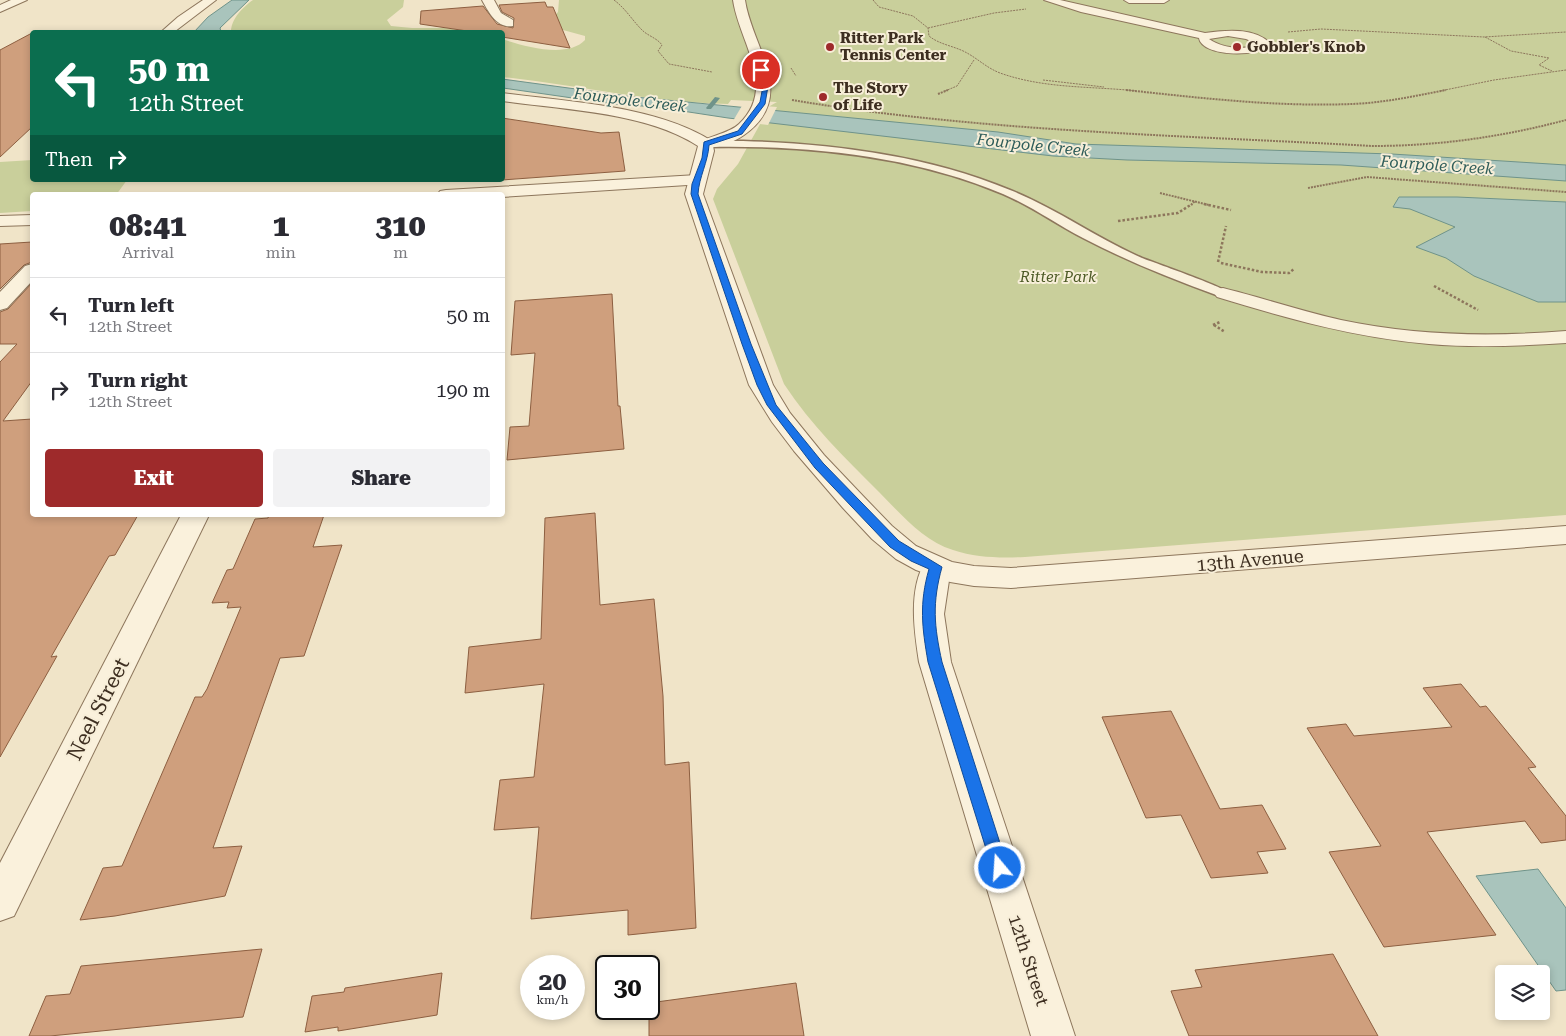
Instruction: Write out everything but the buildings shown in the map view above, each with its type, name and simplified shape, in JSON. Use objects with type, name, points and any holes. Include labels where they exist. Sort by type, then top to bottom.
[{"type":"street","points":[[0,9],[21,0]]},
{"type":"street","points":[[169,30],[210,0]]},
{"type":"street","points":[[488,0],[496,15],[509,23]]},
{"type":"street","points":[[706,144],[736,135],[746,128],[763,102],[766,86],[739,0]]},
{"type":"street","points":[[1049,0],[1081,10],[1205,36]]},
{"type":"street","points":[[1129,0],[1164,0]]},
{"type":"street","points":[[505,97],[644,120],[690,133],[706,144]]},
{"type":"street","points":[[706,144],[705,158],[694,194],[758,376],[772,405],[819,465],[894,544],[915,558],[936,567]]},
{"type":"street","points":[[505,192],[697,180]]},
{"type":"street","points":[[0,221],[30,220]]},
{"type":"street","points":[[0,304],[30,272]]},
{"type":"street","points":[[1223,293],[1323,322],[1410,337],[1490,341],[1566,337]]},
{"type":"street","name":"Neel Street","points":[[0,903],[194,517]]},
{"type":"street","name":"13th Avenue","points":[[936,567],[978,577],[1011,578],[1566,535]]},
{"type":"street","name":"12th Street","points":[[936,567],[929,592],[928,607],[928,629],[935,662],[1053,1036]]},
{"type":"lane","points":[[706,144],[757,143],[812,148],[885,158],[953,174],[1008,193],[1132,258],[1171,276],[1223,293]]},
{"type":"path","points":[[614,0],[644,30],[659,40],[662,45],[658,51],[669,64],[712,72]]},
{"type":"path","points":[[873,0],[879,7],[913,16],[928,28],[929,36],[935,41],[970,54],[974,60],[1000,73],[1071,88],[1109,88]]},
{"type":"path","points":[[928,28],[994,13]]},
{"type":"path","points":[[1287,32],[1321,29],[1484,37],[1566,32]]},
{"type":"path","points":[[1484,37],[1511,50],[1550,58],[1539,65],[1554,71]]},
{"type":"path","points":[[938,94],[957,86],[974,60]]},
{"type":"path","points":[[1036,80],[1238,102],[1344,104],[1411,97],[1494,80],[1566,70]]},
{"type":"path","points":[[791,100],[846,109],[1004,125],[1390,146],[1451,144],[1566,120]]},
{"type":"path","points":[[1308,188],[1367,177],[1566,192]]},
{"type":"path","points":[[1160,193],[1231,210]]},
{"type":"path","points":[[1110,223],[1178,213],[1187,209],[1194,201]]},
{"type":"path","points":[[1218,262],[1226,226]]},
{"type":"path","points":[[1434,286],[1486,315]]},
{"type":"path","points":[[1214,325],[1225,332]]},
{"type":"green space","points":[[253,0],[404,0],[403,7],[387,20],[391,26],[460,30],[231,30],[233,22],[245,6]]},
{"type":"green space","name":"Ritter Park","points":[[559,0],[1566,0],[1566,515],[1025,557],[980,556],[962,553],[942,546],[904,518],[854,467],[817,427],[784,384],[713,199],[717,189],[738,164],[770,106],[777,102],[731,100],[728,104],[700,103],[643,97],[505,77],[505,40],[522,45],[557,50],[577,46],[585,40],[585,36],[552,27],[548,23],[558,12]]},
{"type":"green space","points":[[30,160],[30,182],[126,182],[118,192],[30,192],[30,211],[0,213],[0,162]]},
{"type":"water","points":[[232,0],[249,0],[220,28],[220,30],[196,30],[208,17]]},
{"type":"water","name":"Fourpole Creek","points":[[505,79],[635,97],[998,132],[1076,144],[1392,154],[1566,165],[1566,181],[1341,165],[1127,160],[1053,156],[728,118],[656,107],[614,104],[505,88]]},
{"type":"water","points":[[1399,197],[1457,197],[1566,202],[1566,302],[1538,302],[1474,276],[1446,258],[1416,247],[1455,227],[1410,209],[1393,207]]},
{"type":"water","points":[[1538,869],[1566,908],[1566,990],[1556,991],[1550,982],[1550,965],[1538,965],[1476,876]]},
{"type":"pier","points":[[743,104],[777,107],[768,125],[733,121]]},
{"type":"waterway","points":[[709,108],[717,98]]},
{"type":"place","name":"Ritter Park Tennis Center","points":[[830,47]]},
{"type":"place","name":"Gobbler's Knob","points":[[1237,47]]},
{"type":"place","name":"The Story of Life","points":[[823,97]]},
{"type":"route","points":[[761,70],[766,86],[763,102],[746,128],[736,135],[706,144],[705,158],[695,184],[694,194],[761,385],[772,405],[791,432],[819,465],[894,544],[915,558],[936,567],[929,592],[928,629],[930,639],[935,662],[1000,868]]}]
